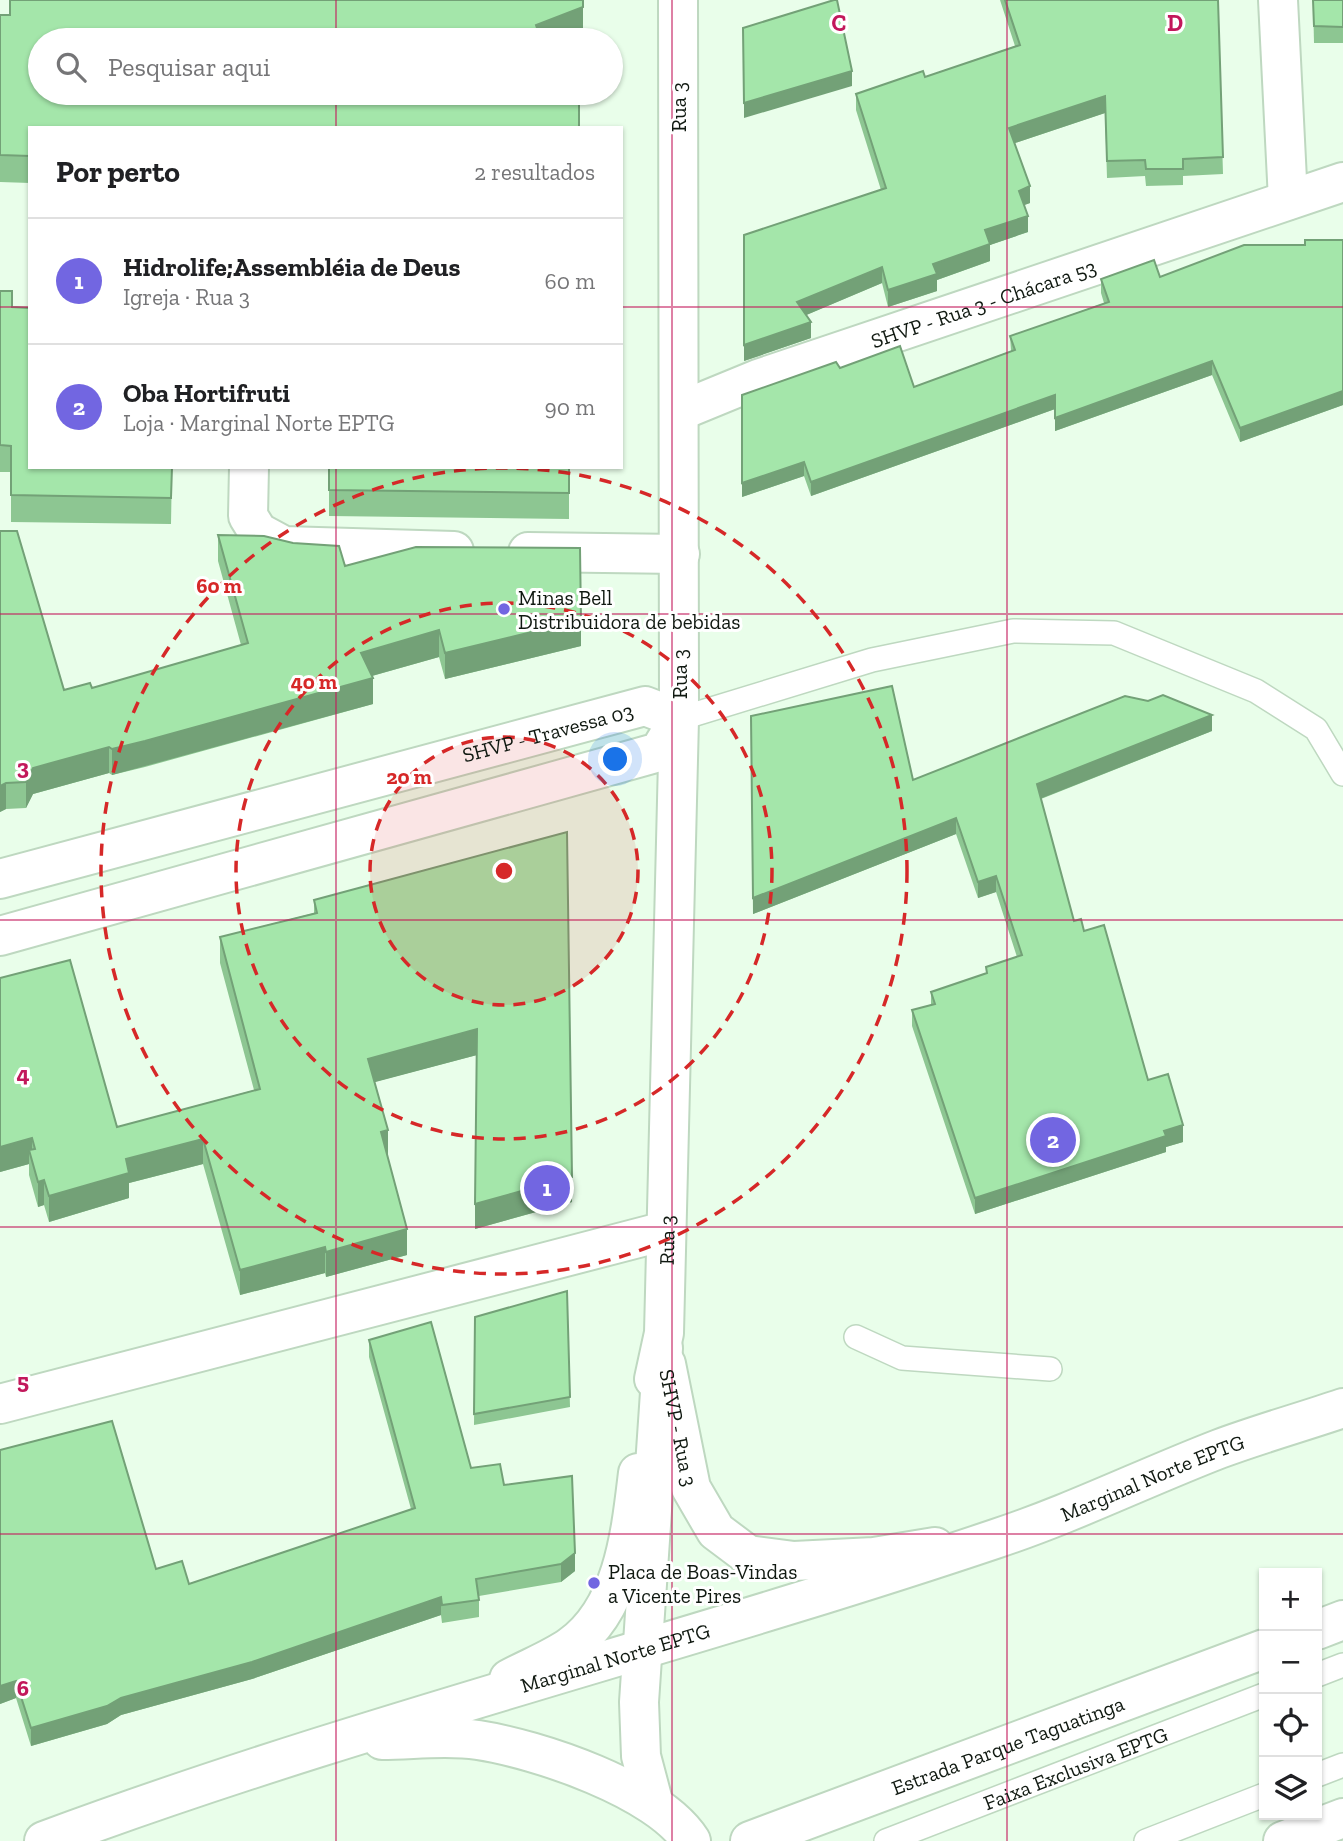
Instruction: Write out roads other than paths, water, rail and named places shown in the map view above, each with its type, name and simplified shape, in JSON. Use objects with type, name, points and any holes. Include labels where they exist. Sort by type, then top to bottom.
[{"type":"main road","name":"Rua 3","points":[[663,1348],[679,719],[678,0]]},
{"type":"main road","points":[[1278,0],[1288,200]]},
{"type":"main road","name":"SHVP - Rua 3 - Chácara 53","points":[[680,411],[758,379],[1343,181]]},
{"type":"main road","points":[[248,469],[248,516],[258,532],[284,546],[332,550],[680,554]]},
{"type":"main road","name":"SHVP - Travessa 03","points":[[0,879],[645,706],[679,719]]},
{"type":"main road","points":[[0,936],[659,752],[679,719]]},
{"type":"main road","points":[[0,1404],[665,1231]]},
{"type":"main road","points":[[654,1805],[642,1756],[639,1702],[663,1348]]},
{"type":"main road","name":"SHVP - Rua 3","points":[[663,1348],[691,1488],[716,1531],[748,1555],[794,1561],[874,1557],[999,1538]]},
{"type":"main road","name":"SHVP - Rua 3","points":[[457,1705],[572,1646],[592,1626],[611,1594],[630,1539],[645,1411],[663,1348]]},
{"type":"main road","name":"Marginal Norte EPTG","points":[[44,1841],[158,1799],[337,1740],[643,1651],[999,1538],[1222,1448],[1343,1408]]},
{"type":"main road","points":[[1322,1628],[1343,1620]]},
{"type":"main road","name":"Estrada Parque Taguatinga","points":[[750,1841],[1259,1651]]},
{"type":"main road","points":[[337,1740],[476,1739],[572,1765],[654,1805],[691,1841]]},
{"type":"main road","points":[[1283,1841],[1343,1818]]},
{"type":"lane","points":[[679,719],[872,660],[1013,631],[1114,633],[1256,691],[1316,729],[1343,774]]},
{"type":"lane","points":[[856,1337],[902,1358],[1050,1370]]},
{"type":"lane","points":[[1322,1673],[1343,1665]]},
{"type":"lane","name":"Faixa Exclusiva EPTG","points":[[886,1841],[1259,1698]]},
{"type":"lane","points":[[1322,1773],[1343,1765]]},
{"type":"lane","points":[[1146,1841],[1259,1798]]},
{"type":"place","name":"Minas Bell Distribuidora de bebidas","points":[[504,609]]},
{"type":"place","name":"Oba Hortifruti","points":[[1053,1140]]},
{"type":"place","name":"Hidrolife;Assembléia de Deus","points":[[547,1188]]},
{"type":"place","name":"Placa de Boas-Vindas a Vicente Pires","points":[[594,1583]]}]
